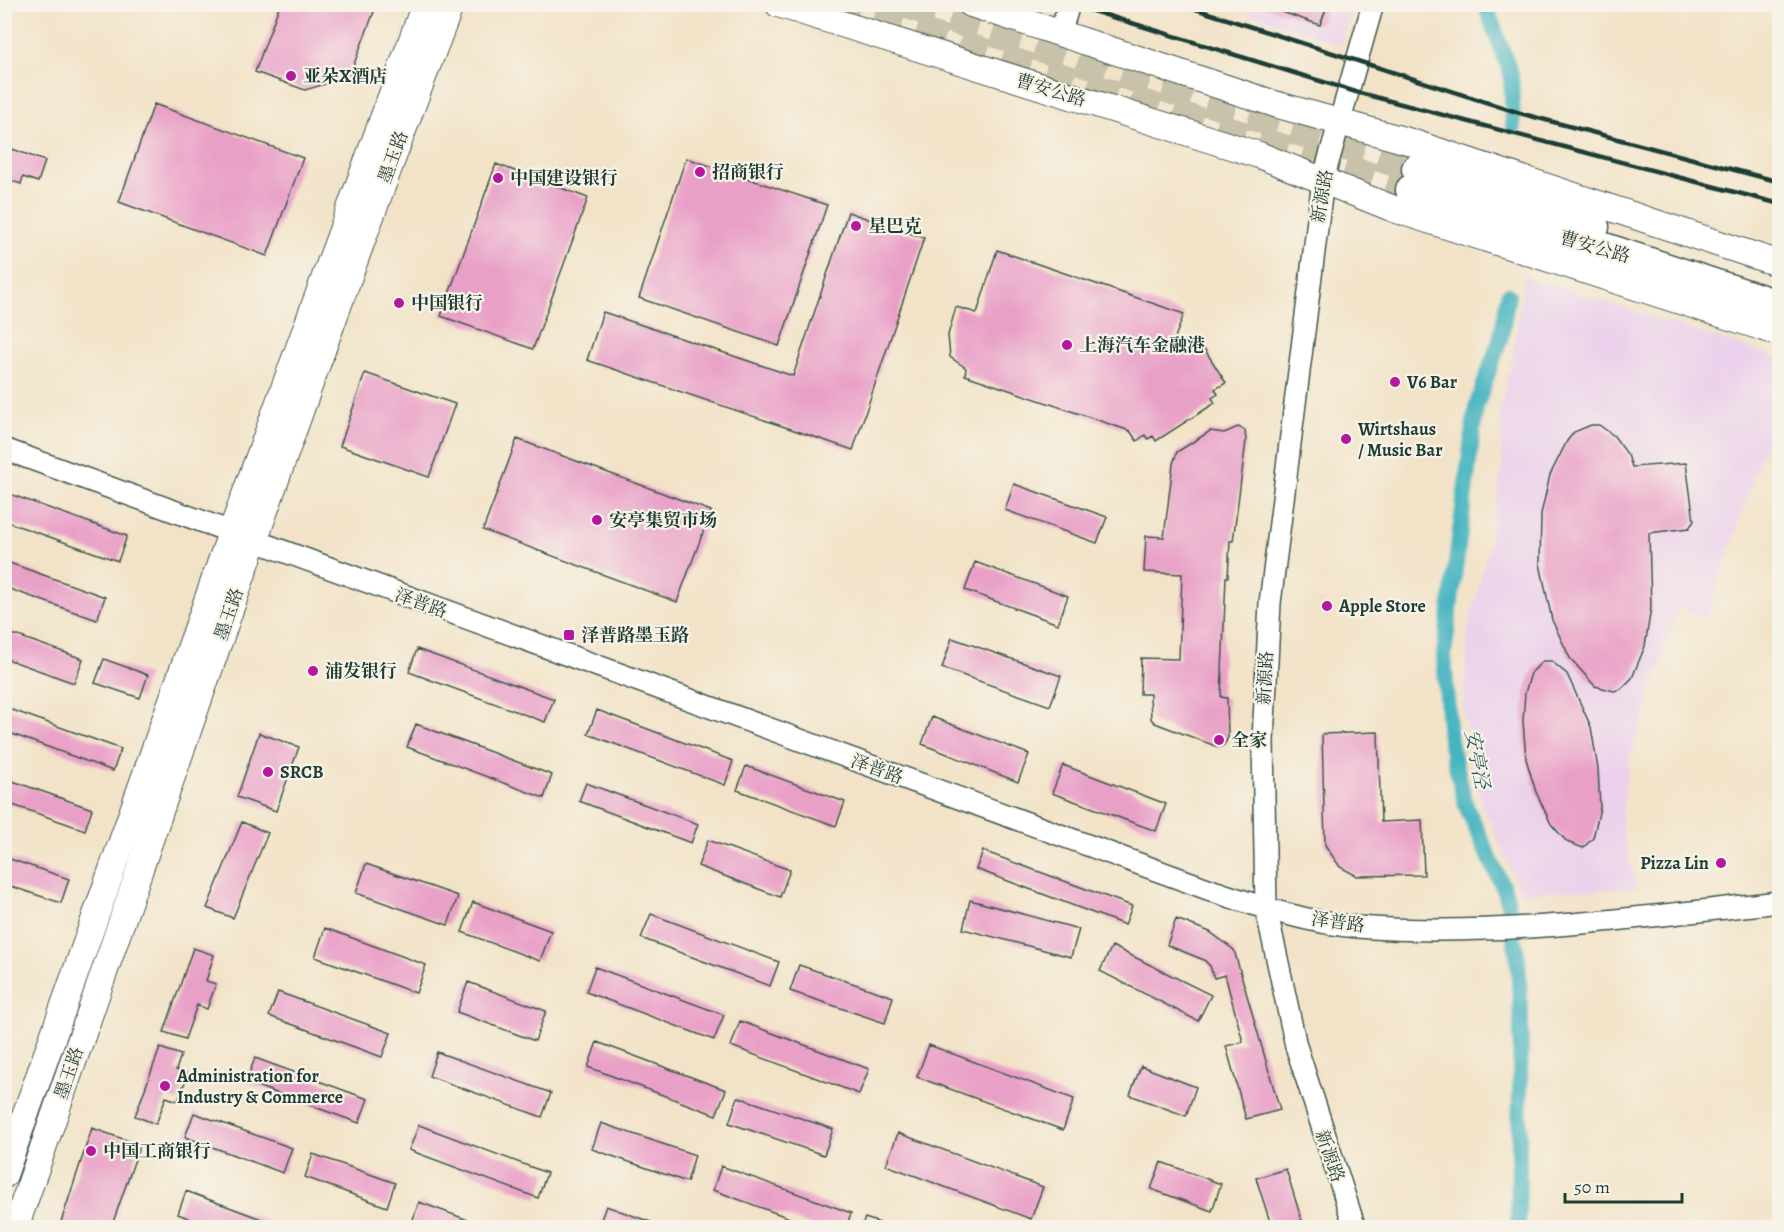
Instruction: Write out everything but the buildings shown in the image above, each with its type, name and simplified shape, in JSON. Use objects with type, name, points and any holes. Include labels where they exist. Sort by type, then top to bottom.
[{"type":"highway","name":"曹安公路","points":[[1779,288],[1414,180],[1549,234],[1592,244],[1779,306]]},
{"type":"main road","name":"墨玉路","points":[[15,1227],[242,538],[425,4]]},
{"type":"main road","name":"墨玉路","points":[[4,1176],[10,1141],[451,4]]},
{"type":"main road","name":"曹安公路","points":[[778,4],[1259,155],[1394,209],[1779,333]]},
{"type":"main road","points":[[971,4],[1338,122],[1411,142],[1779,264]]},
{"type":"main road","points":[[1696,236],[1779,255]]},
{"type":"street","points":[[1060,34],[1069,4]]},
{"type":"street","name":"新源路","points":[[1355,1227],[1296,1046],[1266,908],[1262,793],[1265,671],[1271,591],[1323,180],[1373,4]]},
{"type":"street","name":"泽普路","points":[[4,450],[1215,892],[1266,908],[1356,927],[1487,929],[1779,902]]},
{"type":"shaded area","points":[[1223,5],[1354,5],[1341,44]]},
{"type":"shaded area","points":[[1524,276],[1779,358],[1780,399],[1706,618],[1678,608],[1629,760],[1621,823],[1637,888],[1521,893],[1480,800],[1463,707],[1468,629],[1489,545],[1502,466],[1500,409],[1512,360]]},
{"type":"waterway","name":"安亭泾","points":[[1485,4],[1511,74],[1513,126]]},
{"type":"waterway","name":"安亭泾","points":[[1508,295],[1501,337],[1476,407],[1444,656],[1450,741],[1466,806],[1506,894],[1518,960],[1521,1018],[1518,1228]]},
{"type":"tunnel","points":[[830,4],[1411,190]]},
{"type":"tunnel","points":[[907,4],[1417,169]]},
{"type":"railway","points":[[1070,4],[1356,92],[1780,204]]},
{"type":"railway","points":[[1180,4],[1523,114],[1780,182]]},
{"type":"place","name":"亚朵X酒店","points":[[291,76]]},
{"type":"place","name":"招商银行","points":[[700,172]]},
{"type":"place","name":"中国建设银行","points":[[498,178]]},
{"type":"place","name":"星巴克","points":[[856,226]]},
{"type":"place","name":"中国银行","points":[[399,303]]},
{"type":"place","name":"上海汽车金融港","points":[[1067,345]]},
{"type":"place","name":"V6 Bar","points":[[1395,382]]},
{"type":"place","name":"Wirtshaus / Music Bar","points":[[1346,439]]},
{"type":"place","name":"安亭集贸市场","points":[[597,520]]},
{"type":"place","name":"Apple Store","points":[[1327,606]]},
{"type":"place","name":"泽普路墨玉路","points":[[569,635]]},
{"type":"place","name":"浦发银行","points":[[313,671]]},
{"type":"place","name":"全家","points":[[1219,740]]},
{"type":"place","name":"SRCB","points":[[268,772]]},
{"type":"place","name":"Pizza Lin","points":[[1721,863]]},
{"type":"place","name":"Administration for Industry & Commerce","points":[[165,1086]]},
{"type":"place","name":"中国工商银行","points":[[91,1151]]}]
